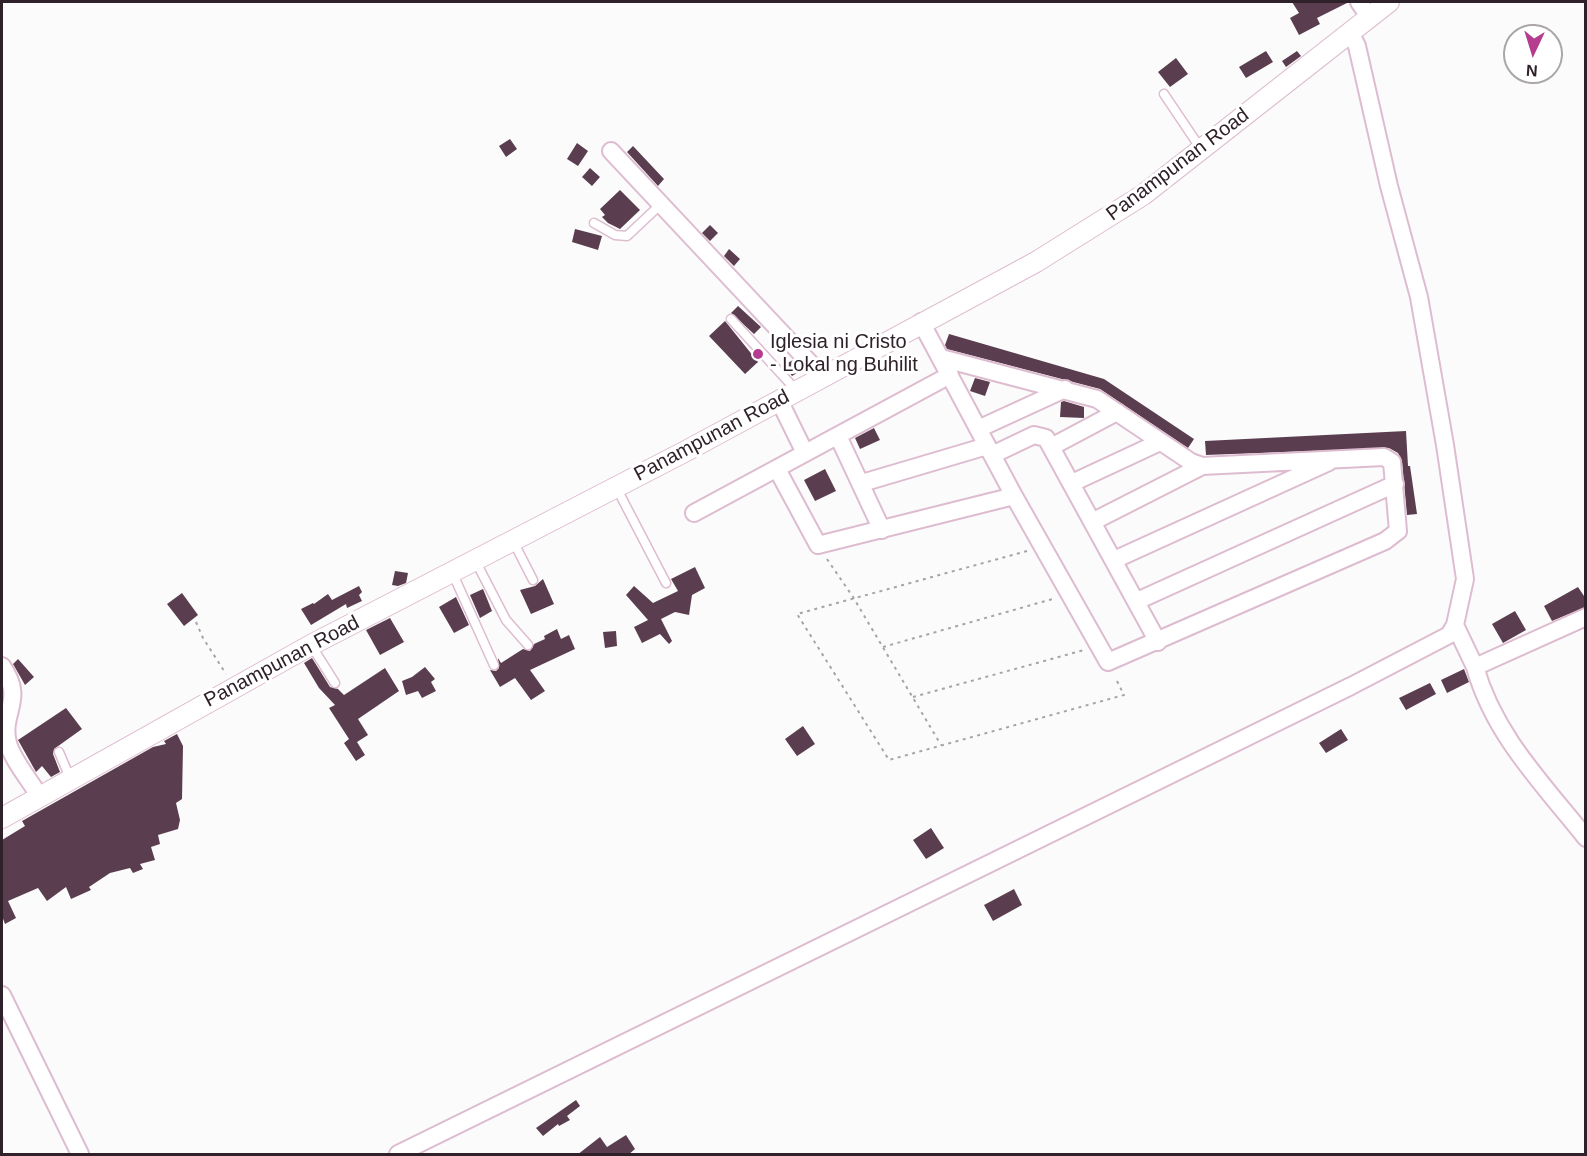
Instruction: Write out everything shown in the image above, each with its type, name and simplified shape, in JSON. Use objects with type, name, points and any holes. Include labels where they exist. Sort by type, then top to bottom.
[{"type":"street","points":[[1359,2],[1370,18]]},
{"type":"street","name":"Panampunan Road","points":[[2,818],[311,645],[616,488],[1035,262],[1143,195],[1389,2]]},
{"type":"street","points":[[398,1155],[1351,686],[1449,635],[1455,626],[1465,579],[1427,341],[1409,253],[1389,186],[1358,46],[1351,34]]},
{"type":"street","points":[[611,151],[823,376]]},
{"type":"street","points":[[921,322],[1014,496],[1108,663],[1394,536],[1398,531],[1399,519],[1392,462],[1384,457],[1202,466],[1191,462],[1097,399],[941,358]]},
{"type":"street","points":[[694,513],[950,375]]},
{"type":"street","points":[[978,429],[1065,389]]},
{"type":"street","points":[[779,400],[806,453]]},
{"type":"street","points":[[1051,447],[1117,412]]},
{"type":"street","points":[[862,483],[990,451],[1034,435],[1046,438],[1158,642]]},
{"type":"street","points":[[838,436],[862,483],[882,530]]},
{"type":"street","points":[[1072,483],[1160,442]]},
{"type":"street","points":[[1114,560],[1338,458]]},
{"type":"street","points":[[1092,522],[1202,466]]},
{"type":"street","points":[[777,469],[818,545],[1014,496]]},
{"type":"street","points":[[1137,601],[1395,484]]},
{"type":"street","points":[[1475,667],[1586,617]]},
{"type":"street","points":[[1455,626],[1475,667],[1487,705],[1505,737],[1586,838]]},
{"type":"street","points":[[2,666],[9,677],[14,693],[7,730],[8,743],[39,796]]},
{"type":"street","points":[[2,995],[80,1155]]},
{"type":"lane","points":[[1164,94],[1201,149]]},
{"type":"lane","points":[[594,224],[615,235],[627,236],[661,204]]},
{"type":"lane","points":[[731,319],[796,391]]},
{"type":"lane","points":[[616,488],[666,583]]},
{"type":"lane","points":[[513,540],[533,580]]},
{"type":"lane","points":[[475,560],[506,620],[528,645]]},
{"type":"lane","points":[[452,572],[494,665]]},
{"type":"lane","points":[[311,645],[335,683]]},
{"type":"lane","points":[[58,752],[70,778]]},
{"type":"path","points":[[818,545],[854,597],[941,745]]},
{"type":"path","points":[[1042,547],[797,614],[889,760],[1124,695],[1108,663]]},
{"type":"path","points":[[883,647],[1070,594]]},
{"type":"path","points":[[196,622],[203,638],[234,687]]},
{"type":"path","points":[[912,697],[1098,646]]},
{"type":"building","points":[[1292,2],[1349,2],[1317,18],[1320,24],[1299,35],[1290,18],[1299,13]]},
{"type":"building","points":[[1266,51],[1273,62],[1246,78],[1239,67]]},
{"type":"building","points":[[1297,51],[1301,56],[1286,67],[1282,61]]},
{"type":"building","points":[[1176,58],[1188,74],[1170,87],[1158,72]]},
{"type":"building","points":[[510,139],[517,149],[506,157],[499,146]]},
{"type":"building","points":[[577,143],[588,151],[578,166],[567,159]]},
{"type":"building","points":[[633,146],[664,179],[658,186],[627,152]]},
{"type":"building","points":[[590,168],[600,177],[592,186],[582,177]]},
{"type":"building","points":[[620,190],[640,210],[620,229],[602,217],[605,215],[600,209]]},
{"type":"building","points":[[710,225],[718,233],[710,241],[702,233]]},
{"type":"building","points":[[575,229],[602,236],[598,250],[572,242]]},
{"type":"building","points":[[729,249],[740,259],[734,266],[724,256]]},
{"type":"building","points":[[738,306],[761,327],[754,334],[731,313]]},
{"type":"building","points":[[725,321],[758,362],[745,374],[709,336]]},
{"type":"building","points":[[949,334],[1104,379],[1194,439],[1188,448],[1100,389],[947,349],[945,345]]},
{"type":"building","points":[[793,360],[802,370],[792,376],[784,365]]},
{"type":"building","points":[[975,378],[990,382],[985,396],[970,391]]},
{"type":"building","points":[[1061,402],[1084,407],[1084,418],[1060,417]]},
{"type":"building","points":[[874,428],[880,440],[860,449],[855,438]]},
{"type":"building","points":[[1406,431],[1408,466],[1410,466],[1417,514],[1407,515],[1402,461],[1398,453],[1389,448],[1206,455],[1205,441]]},
{"type":"building","points":[[825,469],[836,491],[815,501],[804,480]]},
{"type":"building","points":[[695,567],[705,588],[692,595],[689,615],[675,612],[661,619],[672,641],[669,644],[660,634],[642,643],[634,627],[648,620],[626,595],[634,586],[653,603],[678,591],[671,579]]},
{"type":"building","points":[[395,571],[408,573],[406,583],[398,586],[392,585]]},
{"type":"building","points":[[543,579],[554,604],[531,614],[520,590],[535,586]]},
{"type":"building","points":[[359,586],[362,601],[347,608],[346,604],[311,625],[301,609],[314,604],[328,594],[332,600]]},
{"type":"building","points":[[1578,587],[1586,599],[1586,607],[1552,621],[1544,606]]},
{"type":"building","points":[[483,589],[492,611],[480,618],[470,595]]},
{"type":"building","points":[[182,593],[198,615],[184,626],[167,604]]},
{"type":"building","points":[[456,597],[469,625],[454,633],[439,607]]},
{"type":"building","points":[[1515,611],[1526,630],[1503,643],[1492,624]]},
{"type":"building","points":[[390,618],[404,642],[380,655],[366,630]]},
{"type":"building","points":[[557,629],[561,639],[569,635],[575,649],[530,670],[545,691],[531,700],[515,678],[500,687],[490,670],[496,671],[499,668],[498,658],[501,663],[523,649],[530,651],[534,644],[545,639],[544,636]]},
{"type":"building","points":[[616,631],[617,646],[605,648],[603,632]]},
{"type":"building","points":[[312,658],[330,687],[338,689],[344,695],[385,668],[399,691],[358,719],[368,735],[357,742],[365,755],[356,761],[344,743],[349,739],[329,708],[335,705],[319,688],[304,663]]},
{"type":"building","points":[[18,659],[34,677],[25,685],[13,664]]},
{"type":"building","points":[[425,667],[435,679],[431,682],[436,691],[422,698],[418,691],[406,695],[402,681]]},
{"type":"building","points":[[1464,669],[1469,682],[1447,693],[1441,680]]},
{"type":"building","points":[[1430,683],[1436,694],[1406,710],[1399,698]]},
{"type":"building","points":[[66,708],[82,729],[54,749],[53,754],[60,772],[51,777],[42,766],[36,772],[18,740]]},
{"type":"building","points":[[803,726],[815,744],[797,756],[785,739]]},
{"type":"building","points":[[1341,729],[1348,740],[1326,753],[1319,743]]},
{"type":"building","points":[[177,734],[183,746],[182,799],[176,803],[180,820],[178,829],[158,835],[160,844],[151,847],[155,860],[140,864],[143,869],[133,873],[130,868],[110,873],[89,887],[91,890],[71,899],[66,887],[47,901],[38,888],[8,901],[16,918],[5,924],[2,916],[2,840],[25,826],[22,821],[153,747],[166,744],[164,741]]},
{"type":"building","points":[[931,828],[944,848],[926,859],[913,840]]},
{"type":"building","points":[[1014,889],[1022,905],[993,921],[984,905]]},
{"type":"building","points":[[576,1100],[580,1106],[567,1116],[570,1120],[559,1126],[558,1124],[543,1136],[536,1128]]},
{"type":"building","points":[[626,1135],[635,1149],[628,1155],[577,1155],[600,1137],[607,1147]]},
{"type":"place","name":"Iglesia ni Cristo - Lokal ng Buhilit","points":[[758,354]]}]
